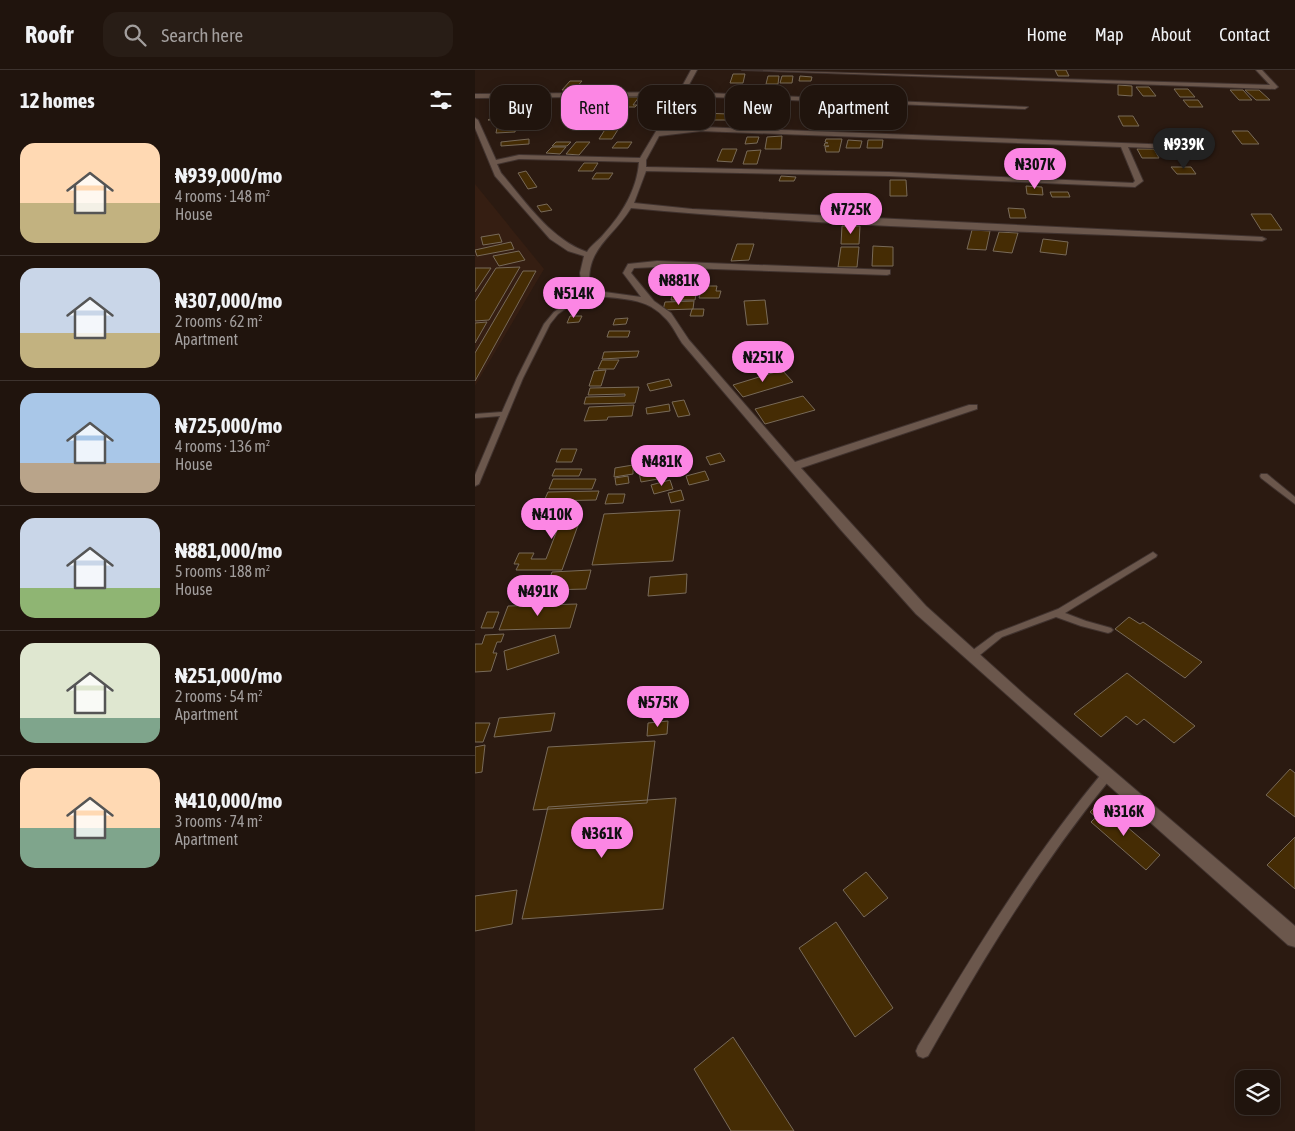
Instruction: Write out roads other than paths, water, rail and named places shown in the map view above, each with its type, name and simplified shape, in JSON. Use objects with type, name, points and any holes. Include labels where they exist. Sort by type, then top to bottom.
[{"type":"street","points":[[686,85],[693,70]]},
{"type":"street","points":[[745,70],[1275,86],[1259,70]]},
{"type":"street","points":[[475,96],[638,94]]},
{"type":"street","points":[[715,95],[1025,107]]},
{"type":"street","points":[[475,120],[498,174],[553,236],[571,249],[588,255]]},
{"type":"street","points":[[650,302],[628,297],[586,292],[585,268],[588,255],[603,239],[629,204],[643,170],[643,160],[656,134],[661,130]]},
{"type":"street","points":[[656,134],[692,130]]},
{"type":"street","points":[[715,130],[1175,147]]},
{"type":"street","points":[[643,170],[708,169],[889,174],[1135,185],[1139,181],[1124,145]]},
{"type":"street","points":[[492,163],[507,158],[519,157],[643,160]]},
{"type":"street","points":[[629,204],[698,211],[1262,239]]},
{"type":"street","points":[[887,272],[657,264],[631,266],[627,273],[650,302],[667,314],[685,342],[794,466],[845,528],[921,610],[1107,776],[1295,938]]},
{"type":"street","points":[[794,466],[973,408]]},
{"type":"lane","points":[[475,484],[499,430],[504,414],[547,324],[556,313],[586,292]]},
{"type":"lane","points":[[475,416],[504,414]]},
{"type":"lane","points":[[1264,476],[1295,501]]},
{"type":"lane","points":[[972,656],[999,635],[1056,613],[1153,555]]},
{"type":"lane","points":[[1056,613],[1084,624],[1108,630]]},
{"type":"lane","points":[[923,1051],[977,958],[1034,871],[1072,816],[1107,776]]}]
